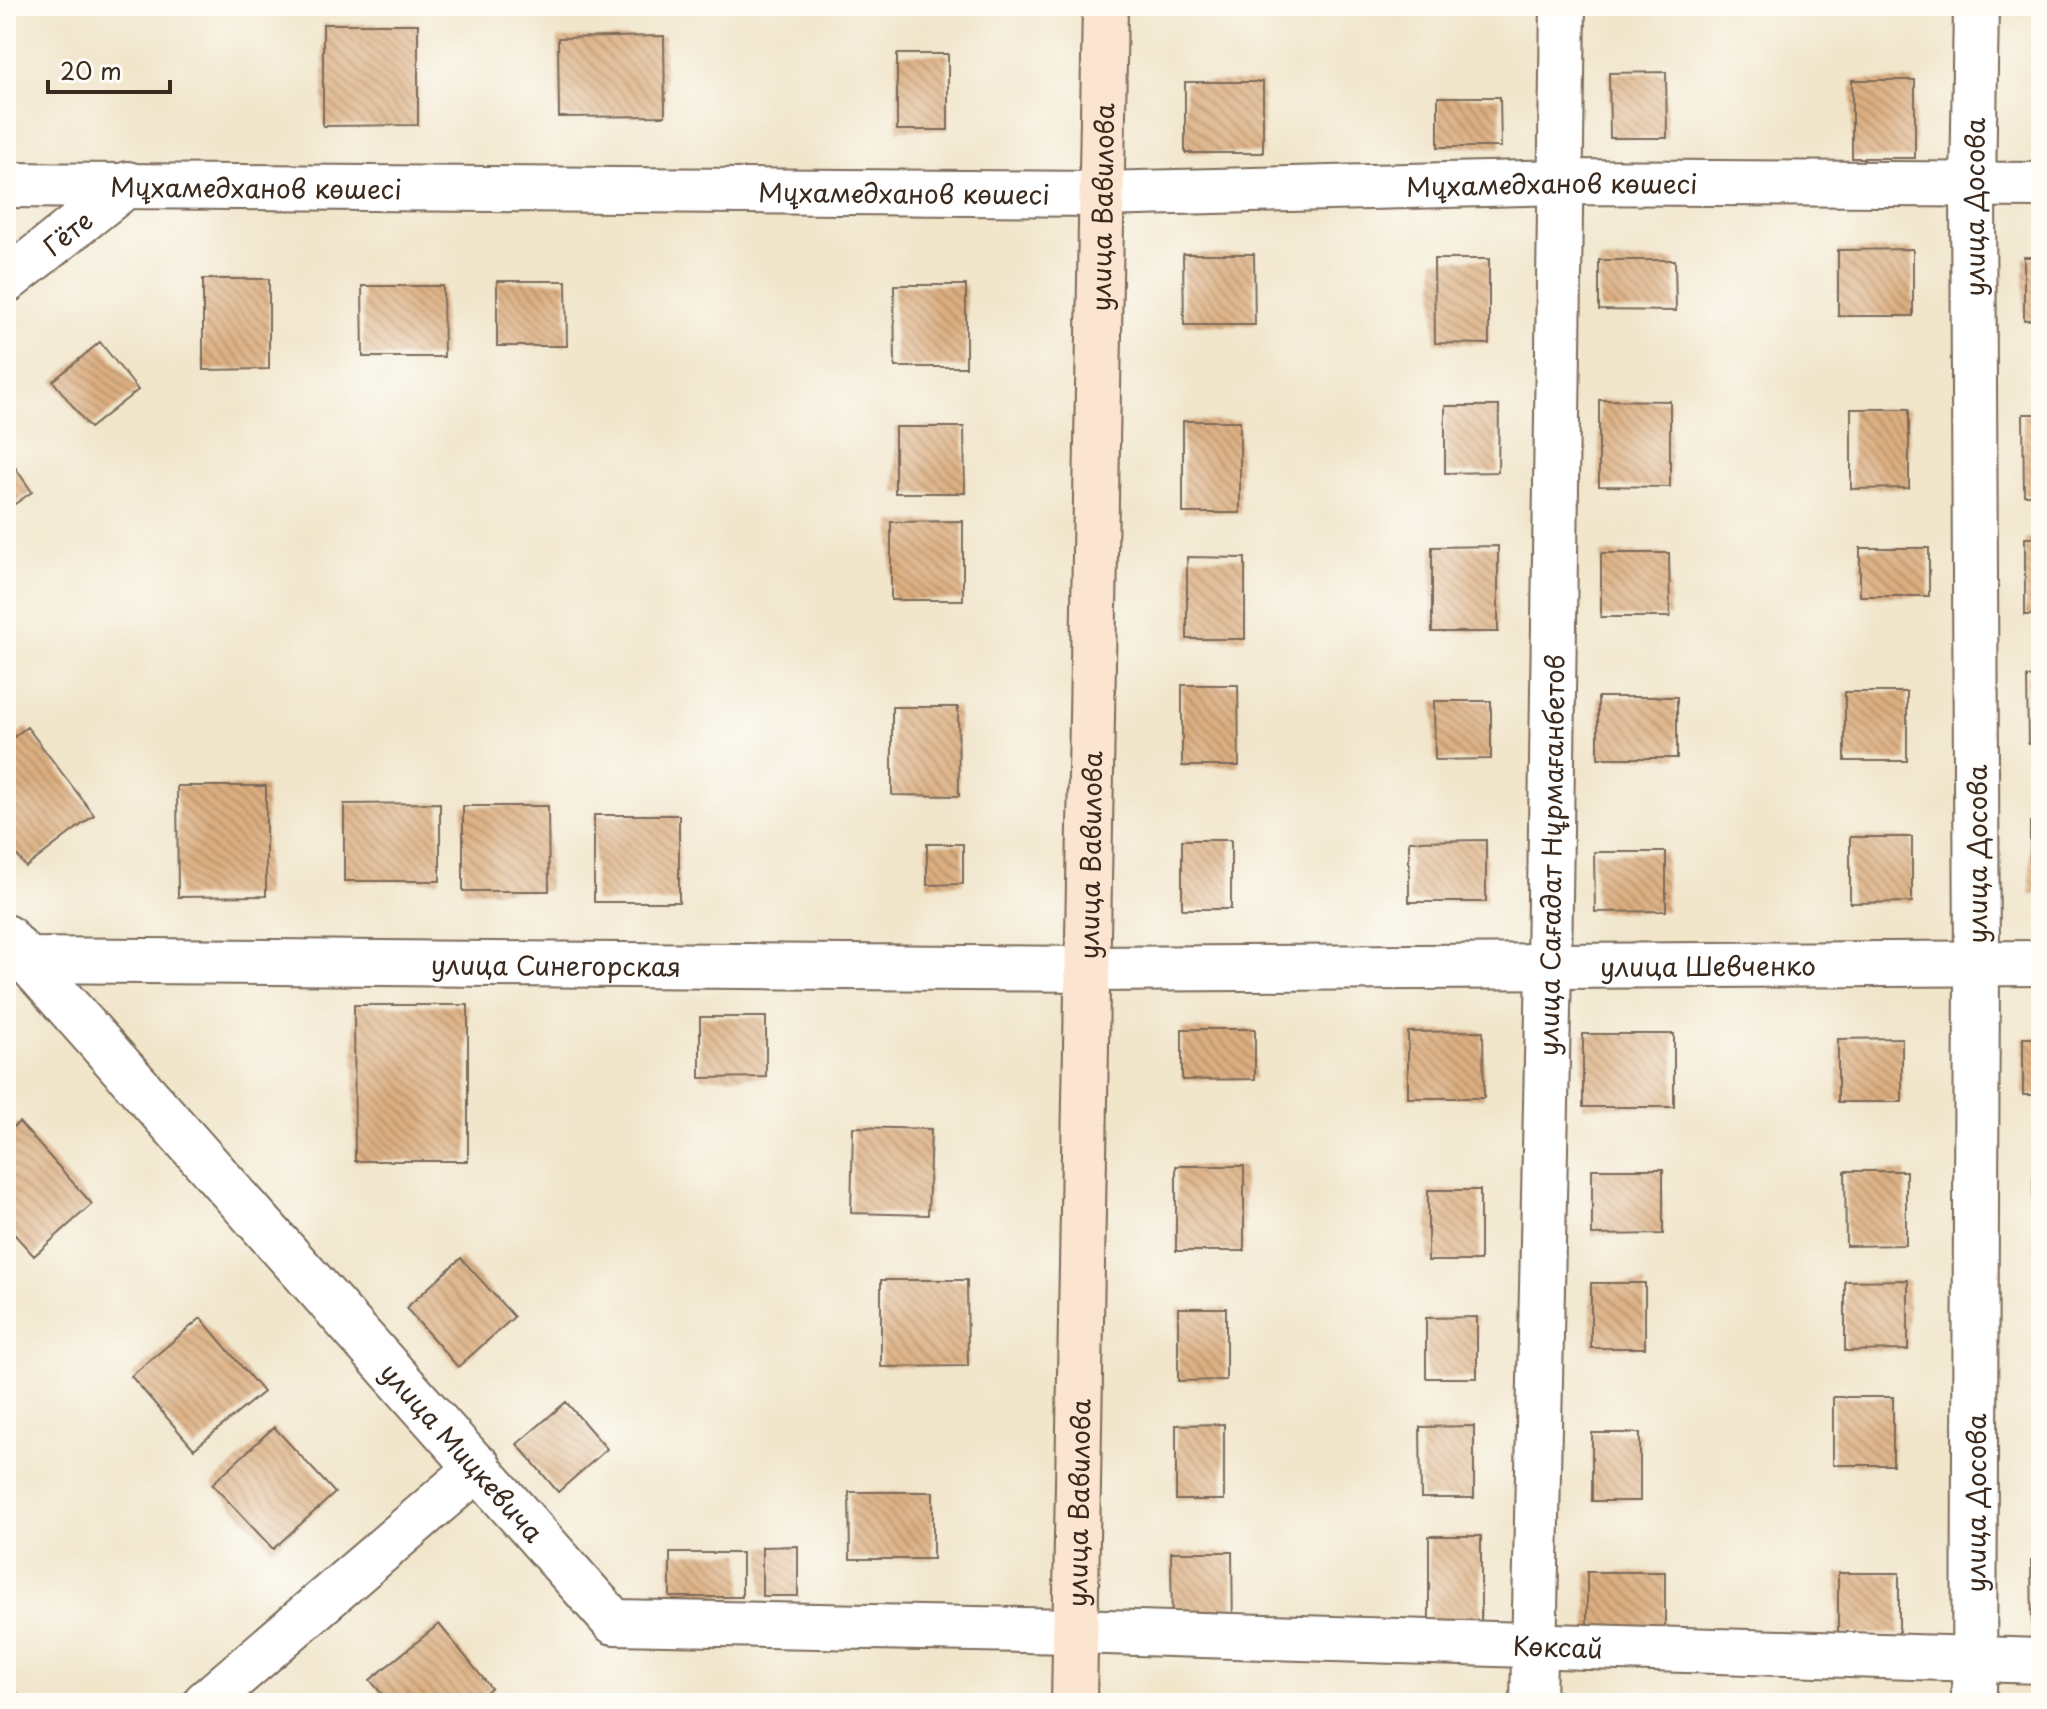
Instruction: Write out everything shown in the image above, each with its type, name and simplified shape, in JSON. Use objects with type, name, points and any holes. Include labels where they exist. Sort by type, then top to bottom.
[{"type":"street","name":"улица Вавилова","points":[[1074,1703],[1105,6]]},
{"type":"street","name":"улица Сағадат Нұрмағанбетов","points":[[1533,1703],[1549,966],[1563,6]]},
{"type":"street","name":"улица Досова","points":[[1974,1703],[1977,964],[1973,187],[1976,6]]},
{"type":"street","name":"Мұхамедханов көшесі","points":[[6,185],[1101,194],[1561,182],[1973,187],[2041,185]]},
{"type":"street","name":"Гёте","points":[[6,281],[128,184]]},
{"type":"street","name":"улица Синегорская","points":[[15,949],[1087,969]]},
{"type":"street","name":"улица Мицкевича","points":[[15,949],[614,1622],[1075,1631]]},
{"type":"street","name":"улица Шевченко","points":[[1087,969],[2041,963]]},
{"type":"street","points":[[205,1703],[479,1467]]},
{"type":"street","name":"Көксай","points":[[1075,1631],[2041,1661]]},
{"type":"building","points":[[323,24],[418,24],[418,125],[323,126]]},
{"type":"building","points":[[664,36],[665,116],[559,117],[558,38]]},
{"type":"building","points":[[897,54],[948,54],[948,130],[897,130]]},
{"type":"building","points":[[1666,72],[1667,138],[1610,138],[1609,73]]},
{"type":"building","points":[[1852,80],[1915,80],[1915,158],[1852,158]]},
{"type":"building","points":[[1185,82],[1263,82],[1263,153],[1185,153]]},
{"type":"building","points":[[1438,97],[1500,97],[1501,147],[1438,147]]},
{"type":"building","points":[[1913,249],[1913,316],[1838,316],[1838,250]]},
{"type":"building","points":[[1183,254],[1254,254],[1255,325],[1184,325]]},
{"type":"building","points":[[2024,257],[2041,257],[2041,319],[2024,320]]},
{"type":"building","points":[[1434,259],[1489,259],[1489,344],[1435,343]]},
{"type":"building","points":[[1599,260],[1675,260],[1676,311],[1599,310]]},
{"type":"building","points":[[203,279],[269,279],[269,369],[203,370]]},
{"type":"building","points":[[497,281],[566,281],[567,346],[497,346]]},
{"type":"building","points":[[894,285],[966,285],[966,367],[895,367]]},
{"type":"building","points":[[362,286],[443,286],[444,357],[363,357]]},
{"type":"building","points":[[100,342],[138,390],[90,428],[53,381]]},
{"type":"building","points":[[1599,400],[1670,401],[1670,487],[1599,486]]},
{"type":"building","points":[[1445,406],[1499,406],[1498,472],[1445,473]]},
{"type":"building","points":[[1851,409],[1909,409],[1909,488],[1851,489]]},
{"type":"building","points":[[2023,414],[2041,414],[2041,495],[2024,495]]},
{"type":"building","points":[[1183,421],[1240,421],[1240,513],[1183,513]]},
{"type":"building","points":[[895,427],[964,427],[965,493],[895,493]]},
{"type":"building","points":[[6,454],[32,492],[6,510]]},
{"type":"building","points":[[963,521],[963,600],[891,600],[891,522]]},
{"type":"building","points":[[2025,538],[2041,538],[2041,615],[2025,615]]},
{"type":"building","points":[[1498,546],[1498,632],[1432,632],[1432,547]]},
{"type":"building","points":[[1860,548],[1929,548],[1929,596],[1860,596]]},
{"type":"building","points":[[1601,553],[1669,553],[1670,617],[1601,617]]},
{"type":"building","points":[[1187,557],[1245,558],[1245,639],[1187,639]]},
{"type":"building","points":[[2027,677],[2041,677],[2041,744],[2028,744]]},
{"type":"building","points":[[1182,685],[1238,685],[1239,766],[1182,766]]},
{"type":"building","points":[[1845,692],[1907,692],[1907,761],[1845,761]]},
{"type":"building","points":[[1598,697],[1677,697],[1677,758],[1598,758]]},
{"type":"building","points":[[1434,701],[1491,701],[1491,759],[1435,760]]},
{"type":"building","points":[[892,707],[958,707],[959,796],[892,795]]},
{"type":"building","points":[[27,727],[94,815],[26,867],[6,841],[6,743]]},
{"type":"building","points":[[177,786],[266,786],[266,896],[178,897]]},
{"type":"building","points":[[440,803],[440,881],[344,881],[344,804]]},
{"type":"building","points":[[463,806],[548,806],[549,891],[463,891]]},
{"type":"building","points":[[594,815],[679,815],[679,902],[594,902]]},
{"type":"building","points":[[2030,822],[2041,822],[2041,894],[2030,894]]},
{"type":"building","points":[[1850,837],[1912,837],[1912,902],[1850,903]]},
{"type":"building","points":[[1182,840],[1231,840],[1231,909],[1182,909]]},
{"type":"building","points":[[1486,840],[1486,902],[1409,902],[1409,841]]},
{"type":"building","points":[[927,844],[963,844],[963,884],[927,885]]},
{"type":"building","points":[[1594,852],[1666,852],[1666,911],[1595,912]]},
{"type":"building","points":[[354,1005],[468,1005],[468,1161],[355,1161]]},
{"type":"building","points":[[700,1017],[766,1017],[766,1077],[700,1078]]},
{"type":"building","points":[[1182,1029],[1255,1029],[1255,1079],[1182,1080]]},
{"type":"building","points":[[1483,1031],[1484,1098],[1408,1098],[1408,1032]]},
{"type":"building","points":[[1583,1034],[1674,1034],[1674,1107],[1583,1107]]},
{"type":"building","points":[[1902,1038],[1902,1102],[1838,1102],[1838,1039]]},
{"type":"building","points":[[2023,1038],[2041,1038],[2041,1095],[2023,1095]]},
{"type":"building","points":[[19,1122],[92,1204],[34,1256],[6,1225],[6,1134]]},
{"type":"building","points":[[853,1127],[931,1129],[928,1215],[851,1213]]},
{"type":"building","points":[[1176,1166],[1244,1166],[1244,1251],[1176,1251]]},
{"type":"building","points":[[1592,1169],[1663,1169],[1663,1234],[1592,1235]]},
{"type":"building","points":[[1845,1171],[1906,1171],[1906,1245],[1846,1246]]},
{"type":"building","points":[[2033,1179],[2041,1179],[2041,1252],[2034,1252]]},
{"type":"building","points":[[1428,1190],[1480,1190],[1480,1261],[1428,1261]]},
{"type":"building","points":[[461,1258],[514,1317],[458,1367],[406,1308]]},
{"type":"building","points":[[881,1280],[967,1280],[968,1366],[881,1367]]},
{"type":"building","points":[[1908,1280],[1908,1350],[1845,1351],[1845,1281]]},
{"type":"building","points":[[1591,1283],[1645,1283],[1645,1348],[1591,1348]]},
{"type":"building","points":[[1178,1308],[1226,1308],[1226,1380],[1178,1381]]},
{"type":"building","points":[[1477,1317],[1477,1378],[1426,1378],[1426,1318]]},
{"type":"building","points":[[201,1318],[263,1392],[194,1449],[131,1376]]},
{"type":"building","points":[[1833,1397],[1893,1397],[1893,1465],[1833,1465]]},
{"type":"building","points":[[566,1402],[607,1449],[558,1492],[517,1444]]},
{"type":"building","points":[[1224,1424],[1224,1500],[1176,1500],[1176,1425]]},
{"type":"building","points":[[1474,1426],[1474,1498],[1421,1498],[1420,1427]]},
{"type":"building","points":[[274,1427],[335,1493],[273,1549],[212,1484]]},
{"type":"building","points":[[1592,1433],[1640,1433],[1640,1501],[1592,1501]]},
{"type":"building","points":[[849,1492],[933,1492],[933,1559],[850,1559]]},
{"type":"building","points":[[1429,1536],[1481,1536],[1481,1626],[1429,1626]]},
{"type":"building","points":[[798,1546],[798,1596],[762,1596],[762,1547]]},
{"type":"building","points":[[1171,1552],[1232,1552],[1233,1629],[1172,1629]]},
{"type":"building","points":[[670,1553],[742,1553],[742,1597],[670,1597]]},
{"type":"building","points":[[2031,1560],[2041,1560],[2041,1627],[2032,1627]]},
{"type":"building","points":[[1587,1572],[1665,1572],[1665,1634],[1587,1635]]},
{"type":"building","points":[[1838,1573],[1899,1573],[1899,1634],[1838,1634]]},
{"type":"building","points":[[439,1624],[491,1688],[472,1703],[389,1703],[370,1680]]},
{"type":"building","points":[[6,1684],[24,1703],[6,1703]]}]
